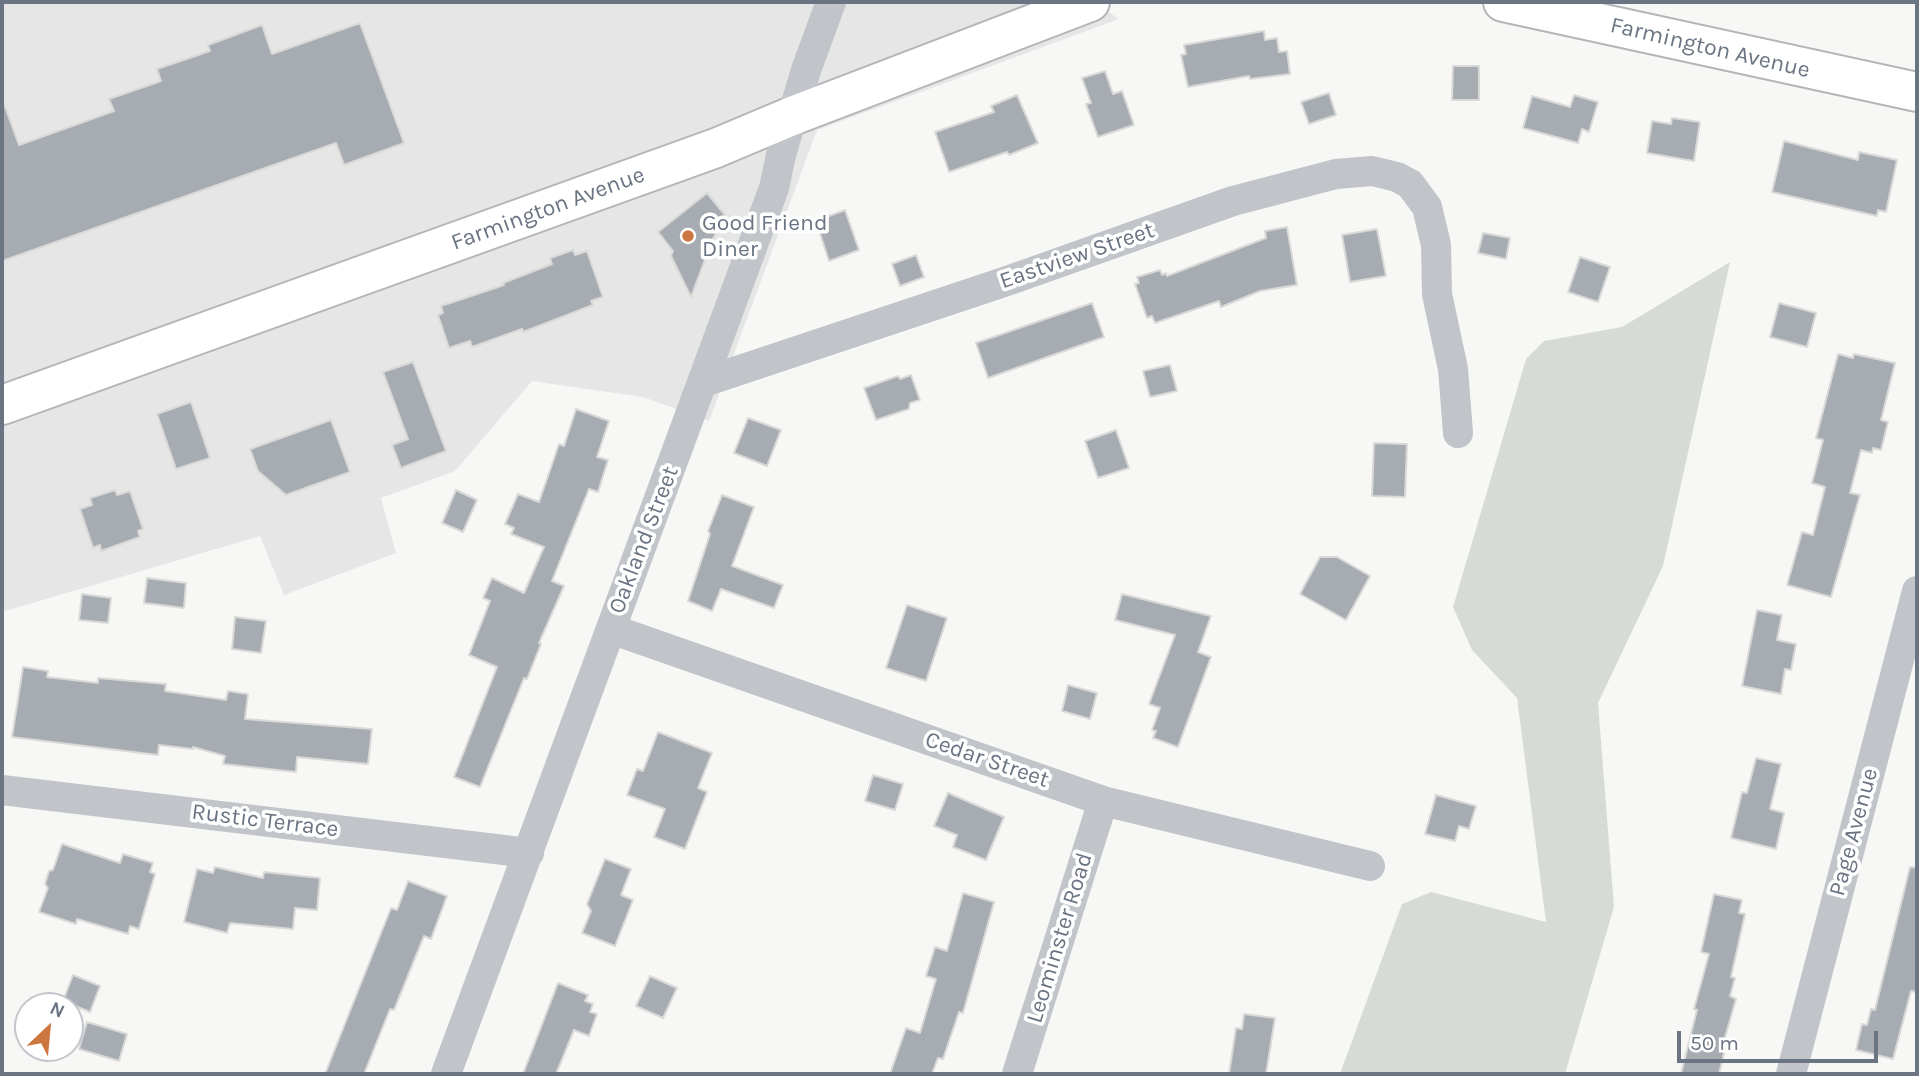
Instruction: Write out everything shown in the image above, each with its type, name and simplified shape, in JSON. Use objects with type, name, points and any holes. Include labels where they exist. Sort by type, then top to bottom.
[{"type":"highway","name":"Farmington Avenue","points":[[2,405],[716,148],[792,116],[1090,2]]},
{"type":"highway","name":"Farmington Avenue","points":[[1503,2],[1917,92]]},
{"type":"street","name":"Oakland Street","points":[[446,1074],[774,188],[792,116],[831,2]]},
{"type":"street","name":"Eastview Street","points":[[704,382],[1007,281],[1233,201],[1361,170],[1397,177],[1410,184],[1427,206],[1436,245],[1435,281],[1453,369],[1458,433]]},
{"type":"street","name":"Page Avenue","points":[[1791,1074],[1917,591]]},
{"type":"street","name":"Cedar Street","points":[[611,629],[1103,801],[1370,866]]},
{"type":"street","name":"Rustic Terrace","points":[[2,790],[529,853]]},
{"type":"street","name":"Leominster Road","points":[[1017,1074],[1103,801]]},
{"type":"shaded area","points":[[2,2],[1093,2],[1119,19],[817,130],[709,421],[643,397],[532,381],[455,471],[381,498],[396,553],[284,595],[260,536],[2,612]]},
{"type":"shaded area","points":[[1730,262],[1663,566],[1598,703],[1614,907],[1565,1074],[1340,1074],[1402,904],[1431,892],[1546,922],[1517,698],[1472,650],[1453,607],[1526,359],[1544,341],[1622,327]]},
{"type":"building","points":[[360,23],[404,143],[344,165],[336,143],[2,261],[2,104],[19,145],[114,111],[109,99],[161,81],[157,69],[210,51],[208,45],[262,25],[272,54]]},
{"type":"building","points":[[1264,31],[1265,40],[1277,38],[1279,52],[1287,51],[1290,74],[1250,79],[1249,76],[1188,87],[1181,55],[1186,54],[1184,45]]},
{"type":"building","points":[[1453,66],[1479,66],[1479,100],[1452,100]]},
{"type":"building","points":[[1105,71],[1113,94],[1122,91],[1134,125],[1098,137],[1086,104],[1091,103],[1082,78]]},
{"type":"building","points":[[1329,93],[1336,115],[1309,124],[1301,102]]},
{"type":"building","points":[[1017,95],[1038,143],[1009,155],[1007,152],[949,172],[935,132],[994,112],[991,106]]},
{"type":"building","points":[[1574,95],[1598,102],[1589,132],[1582,129],[1578,143],[1523,128],[1532,96],[1570,107]]},
{"type":"building","points":[[1672,118],[1700,122],[1694,161],[1647,153],[1652,121],[1671,124]]},
{"type":"building","points":[[1784,141],[1858,160],[1859,152],[1897,160],[1886,212],[1878,210],[1877,216],[1772,192]]},
{"type":"building","name":"Good Friend Diner","points":[[707,193],[725,215],[691,297],[671,256],[673,251],[658,232]]},
{"type":"building","points":[[845,210],[859,250],[829,261],[816,221]]},
{"type":"building","points":[[1287,227],[1297,285],[1260,291],[1221,307],[1219,301],[1155,323],[1152,316],[1147,318],[1135,284],[1139,283],[1137,277],[1160,270],[1162,275],[1166,273],[1167,276],[1266,238],[1265,231]]},
{"type":"building","points":[[1377,229],[1386,276],[1350,282],[1342,235]]},
{"type":"building","points":[[1483,233],[1510,238],[1506,259],[1478,253]]},
{"type":"building","points":[[573,250],[575,255],[587,251],[603,297],[591,301],[593,305],[523,332],[522,329],[472,347],[470,341],[449,348],[438,315],[443,313],[441,306],[504,285],[503,283],[552,264],[550,258]]},
{"type":"building","points":[[916,255],[924,277],[900,286],[892,264]]},
{"type":"building","points":[[1580,257],[1610,267],[1598,302],[1568,292]]},
{"type":"building","points":[[1092,303],[1104,337],[988,378],[976,343]]},
{"type":"building","points":[[1779,303],[1816,313],[1807,347],[1770,337]]},
{"type":"building","points":[[1838,354],[1853,358],[1854,354],[1895,363],[1881,420],[1888,422],[1881,450],[1873,448],[1872,453],[1861,450],[1850,493],[1860,495],[1831,597],[1787,585],[1802,532],[1813,535],[1825,487],[1812,483],[1823,440],[1816,438]]},
{"type":"building","points":[[413,362],[446,451],[401,468],[392,445],[408,439],[383,372]]},
{"type":"building","points":[[1170,365],[1177,391],[1150,397],[1143,371]]},
{"type":"building","points":[[911,375],[920,400],[910,403],[909,409],[876,420],[864,388],[898,376],[900,379]]},
{"type":"building","points":[[191,402],[210,458],[176,469],[157,414]]},
{"type":"building","points":[[576,409],[609,421],[597,457],[608,460],[598,492],[589,489],[552,581],[564,586],[480,787],[454,777],[497,667],[469,655],[490,601],[483,598],[492,578],[524,593],[544,547],[511,534],[514,528],[505,524],[518,494],[539,502],[559,444],[564,446]]},
{"type":"building","points":[[748,418],[781,430],[767,466],[734,453]]},
{"type":"building","points":[[331,420],[350,472],[286,495],[258,471],[250,449]]},
{"type":"building","points":[[1116,430],[1129,468],[1098,478],[1085,441]]},
{"type":"building","points":[[1374,443],[1407,444],[1405,497],[1372,496]]},
{"type":"building","points":[[115,490],[117,495],[130,491],[143,529],[138,531],[140,537],[101,551],[100,545],[93,548],[80,509],[92,505],[90,498]]},
{"type":"building","points":[[456,490],[477,500],[463,532],[442,523]]},
{"type":"building","points":[[722,495],[754,507],[732,566],[783,585],[774,608],[721,589],[712,611],[688,601],[710,534],[708,531]]},
{"type":"building","points":[[1320,557],[1337,557],[1370,576],[1346,620],[1300,594]]},
{"type":"building","points":[[147,578],[186,583],[184,608],[144,603]]},
{"type":"building","points":[[82,594],[111,598],[108,623],[79,620]]},
{"type":"building","points":[[1122,594],[1211,616],[1198,652],[1211,657],[1178,747],[1153,738],[1156,731],[1152,730],[1160,708],[1149,704],[1175,635],[1115,620]]},
{"type":"building","points":[[907,605],[947,618],[926,681],[886,668]]},
{"type":"building","points":[[1757,610],[1782,615],[1777,640],[1796,644],[1791,670],[1785,669],[1781,694],[1742,686]]},
{"type":"building","points":[[235,617],[266,621],[261,653],[232,649]]},
{"type":"building","points":[[23,667],[48,671],[47,677],[98,683],[98,678],[166,684],[165,691],[226,700],[228,691],[248,694],[245,719],[372,729],[368,764],[297,757],[296,772],[223,764],[225,756],[193,747],[159,745],[158,755],[12,737]]},
{"type":"building","points":[[1068,685],[1097,693],[1090,719],[1062,711]]},
{"type":"building","points":[[658,732],[712,753],[698,788],[707,792],[685,849],[654,837],[665,809],[627,795],[637,769],[643,771]]},
{"type":"building","points":[[1756,758],[1781,764],[1770,809],[1784,813],[1776,849],[1731,838],[1742,792],[1747,793]]},
{"type":"building","points":[[873,775],[903,784],[895,810],[865,801]]},
{"type":"building","points":[[948,793],[1004,817],[986,860],[953,847],[957,835],[934,826]]},
{"type":"building","points":[[1436,795],[1476,806],[1469,829],[1459,826],[1455,841],[1425,834]]},
{"type":"building","points":[[62,844],[120,863],[123,854],[153,863],[150,872],[155,874],[139,929],[130,926],[128,934],[77,919],[76,924],[39,912],[48,888],[45,884],[49,871],[53,870]]},
{"type":"building","points":[[605,859],[631,869],[621,895],[633,900],[615,946],[582,933],[591,911],[587,904]]},
{"type":"building","points":[[215,867],[263,878],[264,872],[320,878],[317,910],[295,908],[293,929],[230,923],[227,933],[184,922],[197,869],[213,873]]},
{"type":"building","points":[[1910,867],[1917,868],[1917,992],[1911,991],[1893,1059],[1856,1050],[1862,1024],[1867,1025],[1871,1009],[1875,1010]]},
{"type":"building","points":[[408,881],[447,896],[431,939],[424,936],[364,1074],[325,1074],[391,908],[397,910]]},
{"type":"building","points":[[963,893],[994,902],[963,1013],[959,1012],[943,1059],[938,1058],[932,1074],[890,1074],[906,1028],[920,1033],[936,979],[926,976],[935,947],[947,951]]},
{"type":"building","points":[[1714,894],[1742,900],[1739,913],[1745,914],[1731,977],[1735,978],[1730,996],[1736,999],[1722,1048],[1725,1049],[1719,1074],[1681,1074],[1697,1010],[1694,1009],[1709,954],[1701,952]]},
{"type":"building","points":[[73,975],[100,986],[90,1012],[84,1010],[84,992],[66,992]]},
{"type":"building","points":[[650,976],[677,988],[663,1018],[636,1006]]},
{"type":"building","points":[[558,983],[588,995],[585,1001],[593,1004],[590,1012],[597,1014],[589,1036],[574,1030],[556,1074],[523,1074]]},
{"type":"building","points":[[1244,1014],[1275,1018],[1266,1074],[1229,1074],[1236,1028],[1242,1029]]},
{"type":"building","points":[[87,1022],[127,1034],[119,1061],[84,1050]]},
{"type":"place","name":"Good Friend Diner","points":[[688,236]]}]
